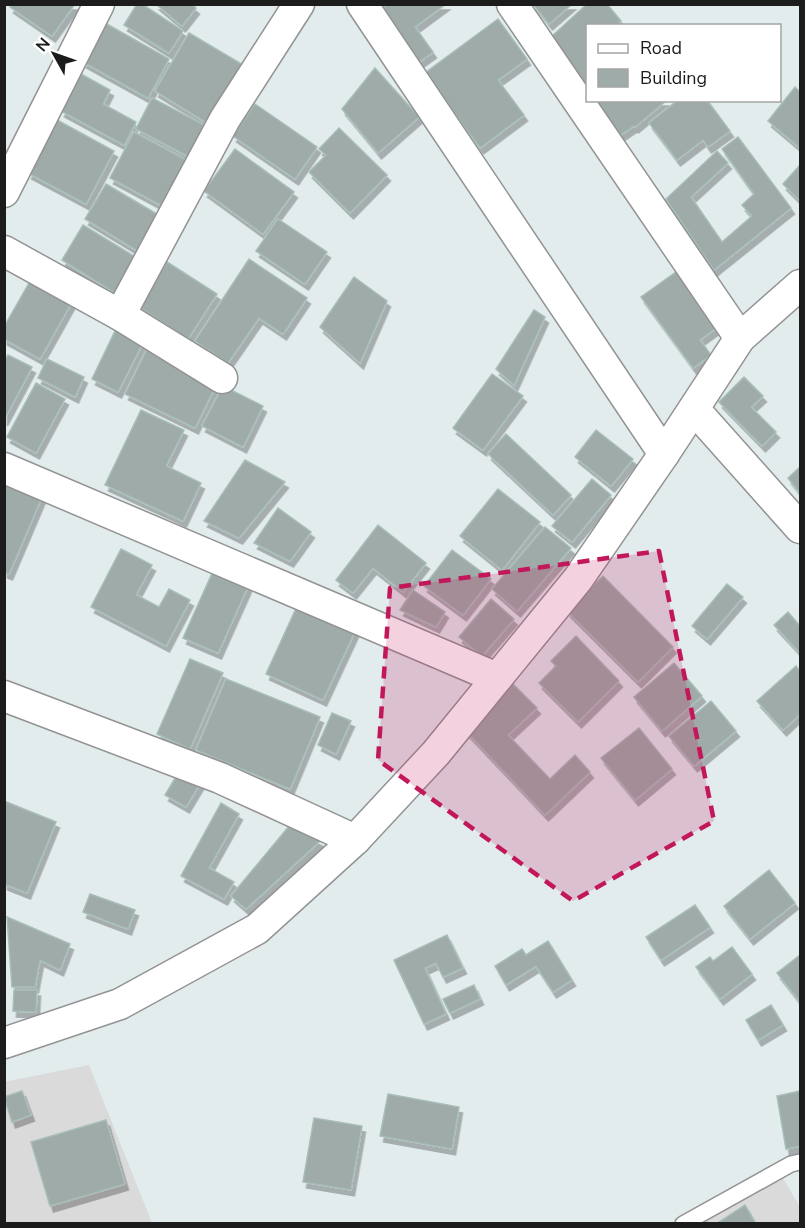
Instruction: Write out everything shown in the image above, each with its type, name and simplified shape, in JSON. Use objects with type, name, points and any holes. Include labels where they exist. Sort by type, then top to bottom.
[{"type":"street","points":[[4,192],[99,4]]},
{"type":"street","points":[[120,315],[225,118],[299,4]]},
{"type":"street","points":[[362,4],[664,454]]},
{"type":"street","points":[[512,4],[740,338]]},
{"type":"street","points":[[4,251],[120,315],[222,378]]},
{"type":"street","points":[[4,1043],[120,1004],[257,929],[355,840],[436,753],[578,579],[740,338],[801,285]]},
{"type":"street","points":[[694,409],[801,528]]},
{"type":"street","points":[[4,468],[497,678]]},
{"type":"street","points":[[4,696],[219,778],[355,840]]},
{"type":"lane","points":[[682,1224],[791,1164],[801,1162]]},
{"type":"highlighted area","points":[[659,551],[714,821],[573,901],[378,760],[390,588]]},
{"type":"shaded area","points":[[89,1065],[152,1223],[5,1223],[4,1082]]},
{"type":"shaded area","points":[[780,1173],[800,1207],[800,1223],[690,1224]]},
{"type":"building","points":[[12,4],[75,4],[52,36],[10,7]]},
{"type":"building","points":[[137,4],[142,4],[183,31],[169,53],[124,25]]},
{"type":"building","points":[[156,4],[191,4],[196,8],[182,26]]},
{"type":"building","points":[[388,4],[446,4],[415,27],[433,52],[415,65],[378,12]]},
{"type":"building","points":[[533,4],[572,4],[549,24]]},
{"type":"building","points":[[587,4],[607,4],[621,21],[618,24],[586,24],[586,87],[551,37]]},
{"type":"building","points":[[498,19],[527,59],[498,80],[524,115],[480,148],[425,73]]},
{"type":"building","points":[[105,23],[169,59],[148,98],[83,62]]},
{"type":"building","points":[[189,33],[250,69],[215,128],[155,91]]},
{"type":"building","points":[[375,68],[419,117],[378,153],[342,109]]},
{"type":"building","points":[[81,74],[110,90],[103,104],[136,122],[124,145],[61,111]]},
{"type":"building","points":[[795,87],[800,92],[800,148],[768,121]]},
{"type":"building","points":[[152,98],[210,128],[193,159],[136,129]]},
{"type":"building","points":[[596,102],[665,102],[635,127],[619,136]]},
{"type":"building","points":[[675,102],[708,102],[730,131],[708,147],[703,140],[677,160],[649,123]]},
{"type":"building","points":[[255,104],[317,147],[295,179],[233,136]]},
{"type":"building","points":[[57,120],[114,151],[86,204],[28,173]]},
{"type":"building","points":[[339,128],[387,175],[350,213],[309,172],[326,155],[319,149]]},
{"type":"building","points":[[134,132],[190,162],[166,208],[110,178]]},
{"type":"building","points":[[738,137],[791,208],[714,270],[666,199],[717,151],[728,163],[691,197],[722,242],[752,216],[742,205],[754,194],[722,149]]},
{"type":"building","points":[[235,149],[294,192],[263,234],[204,191]]},
{"type":"building","points":[[800,165],[800,201],[783,184]]},
{"type":"building","points":[[106,184],[162,217],[141,253],[85,219]]},
{"type":"building","points":[[278,219],[327,252],[305,284],[256,251]]},
{"type":"building","points":[[83,225],[137,258],[115,293],[62,260]]},
{"type":"building","points":[[249,259],[307,298],[283,334],[259,318],[228,363],[195,341]]},
{"type":"building","points":[[167,262],[217,294],[188,339],[139,307]]},
{"type":"building","points":[[683,267],[723,323],[700,340],[711,355],[693,368],[641,297]]},
{"type":"building","points":[[33,276],[74,298],[40,359],[4,339],[4,327]]},
{"type":"building","points":[[354,277],[387,301],[360,363],[320,327]]},
{"type":"building","points":[[534,310],[545,317],[514,385],[496,369]]},
{"type":"building","points":[[116,329],[143,342],[118,392],[92,379]]},
{"type":"building","points":[[147,349],[217,383],[195,428],[125,394]]},
{"type":"building","points":[[8,355],[32,367],[4,420],[4,361]]},
{"type":"building","points":[[47,359],[84,377],[75,397],[38,378]]},
{"type":"building","points":[[492,374],[523,396],[483,450],[453,428]]},
{"type":"building","points":[[744,377],[763,396],[751,407],[776,432],[762,446],[719,402]]},
{"type":"building","points":[[36,383],[65,399],[36,453],[7,437]]},
{"type":"building","points":[[223,386],[263,406],[243,447],[202,426]]},
{"type":"building","points":[[141,410],[184,430],[166,466],[201,483],[183,521],[105,485]]},
{"type":"building","points":[[596,430],[633,459],[611,486],[575,457]]},
{"type":"building","points":[[506,434],[571,495],[553,515],[488,454]]},
{"type":"building","points":[[245,460],[285,482],[239,538],[204,521]]},
{"type":"building","points":[[800,467],[800,493],[788,478]]},
{"type":"building","points":[[592,479],[611,495],[572,542],[552,526]]},
{"type":"building","points":[[4,480],[44,492],[9,574],[4,572]]},
{"type":"building","points":[[498,489],[540,522],[502,570],[460,536]]},
{"type":"building","points":[[278,508],[311,532],[290,561],[254,543]]},
{"type":"building","points":[[378,525],[426,563],[403,592],[373,568],[353,593],[336,580]]},
{"type":"building","points":[[545,527],[571,548],[517,611],[492,589]]},
{"type":"building","points":[[121,549],[152,565],[136,595],[159,607],[169,589],[190,600],[166,646],[91,607]]},
{"type":"building","points":[[452,550],[491,579],[463,615],[424,586]]},
{"type":"building","points":[[214,569],[249,584],[218,653],[183,638]]},
{"type":"building","points":[[603,576],[673,647],[638,682],[567,611]]},
{"type":"building","points":[[727,584],[743,597],[707,639],[692,626]]},
{"type":"building","points":[[413,590],[445,612],[436,627],[400,610]]},
{"type":"building","points":[[491,599],[514,619],[482,656],[459,637]]},
{"type":"building","points":[[299,602],[356,629],[323,700],[266,674]]},
{"type":"building","points":[[788,612],[800,626],[800,653],[774,625]]},
{"type":"building","points":[[576,636],[619,681],[578,722],[539,683],[556,666],[551,661]]},
{"type":"building","points":[[190,659],[223,673],[190,749],[157,734]]},
{"type":"building","points":[[674,663],[702,696],[662,731],[634,697]]},
{"type":"building","points":[[796,666],[800,671],[800,714],[783,730],[757,701]]},
{"type":"building","points":[[226,679],[320,717],[290,789],[196,750]]},
{"type":"building","points":[[509,680],[537,708],[508,735],[550,779],[575,755],[590,772],[545,815],[461,726]]},
{"type":"building","points":[[711,701],[736,731],[694,766],[669,736]]},
{"type":"building","points":[[332,713],[351,721],[336,754],[318,745]]},
{"type":"building","points":[[639,728],[672,769],[635,800],[601,758]]},
{"type":"building","points":[[180,770],[201,782],[186,807],[165,795]]},
{"type":"building","points":[[4,801],[56,822],[27,893],[4,884]]},
{"type":"building","points":[[221,803],[239,814],[209,868],[234,882],[224,899],[181,876]]},
{"type":"building","points":[[290,825],[320,841],[246,909],[231,896]]},
{"type":"building","points":[[769,870],[795,903],[750,939],[724,906]]},
{"type":"building","points":[[90,894],[135,910],[128,929],[83,912]]},
{"type":"building","points":[[695,905],[710,927],[661,960],[646,937]]},
{"type":"building","points":[[7,917],[70,944],[60,970],[40,960],[35,987],[12,987]]},
{"type":"building","points":[[447,935],[463,968],[443,977],[436,963],[425,968],[446,1014],[424,1024],[394,960]]},
{"type":"building","points":[[548,941],[572,980],[553,992],[536,966],[506,985],[495,966],[522,949],[526,955]]},
{"type":"building","points":[[732,947],[752,974],[720,999],[696,967],[710,957],[713,961]]},
{"type":"building","points":[[800,955],[800,1002],[777,973]]},
{"type":"building","points":[[474,985],[480,999],[450,1013],[443,999]]},
{"type":"building","points":[[14,990],[37,990],[36,1012],[13,1011]]},
{"type":"building","points":[[771,1005],[783,1025],[758,1040],[746,1020]]},
{"type":"building","points":[[22,1091],[31,1115],[12,1122],[4,1097]]},
{"type":"building","points":[[800,1091],[800,1146],[786,1149],[777,1096]]},
{"type":"building","points":[[388,1094],[459,1107],[452,1149],[380,1136]]},
{"type":"building","points":[[314,1118],[362,1126],[351,1190],[303,1182]]},
{"type":"building","points":[[106,1120],[125,1184],[50,1206],[31,1142]]},
{"type":"building","points":[[745,1205],[756,1224],[716,1224]]}]
